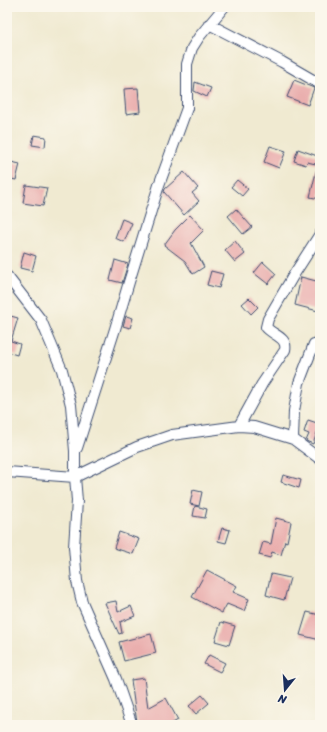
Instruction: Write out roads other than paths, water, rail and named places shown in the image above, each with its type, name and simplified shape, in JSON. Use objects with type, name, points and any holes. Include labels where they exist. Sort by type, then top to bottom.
[{"type":"street","points":[[75,451],[115,329],[128,282],[159,185],[187,108],[187,64],[192,48],[209,24],[224,7]]},
{"type":"street","points":[[209,24],[282,62],[320,84]]},
{"type":"street","points":[[239,426],[262,384],[285,350],[286,346],[284,341],[266,327],[268,320],[292,276],[320,234]]},
{"type":"street","points":[[7,276],[41,320],[62,370],[71,405],[75,451],[77,501],[74,548],[77,581],[82,602],[116,679],[132,725]]},
{"type":"street","points":[[293,439],[294,411],[299,383],[314,344]]},
{"type":"street","points":[[7,472],[75,477],[137,447],[172,434],[239,426],[254,427],[293,439],[320,459]]}]
